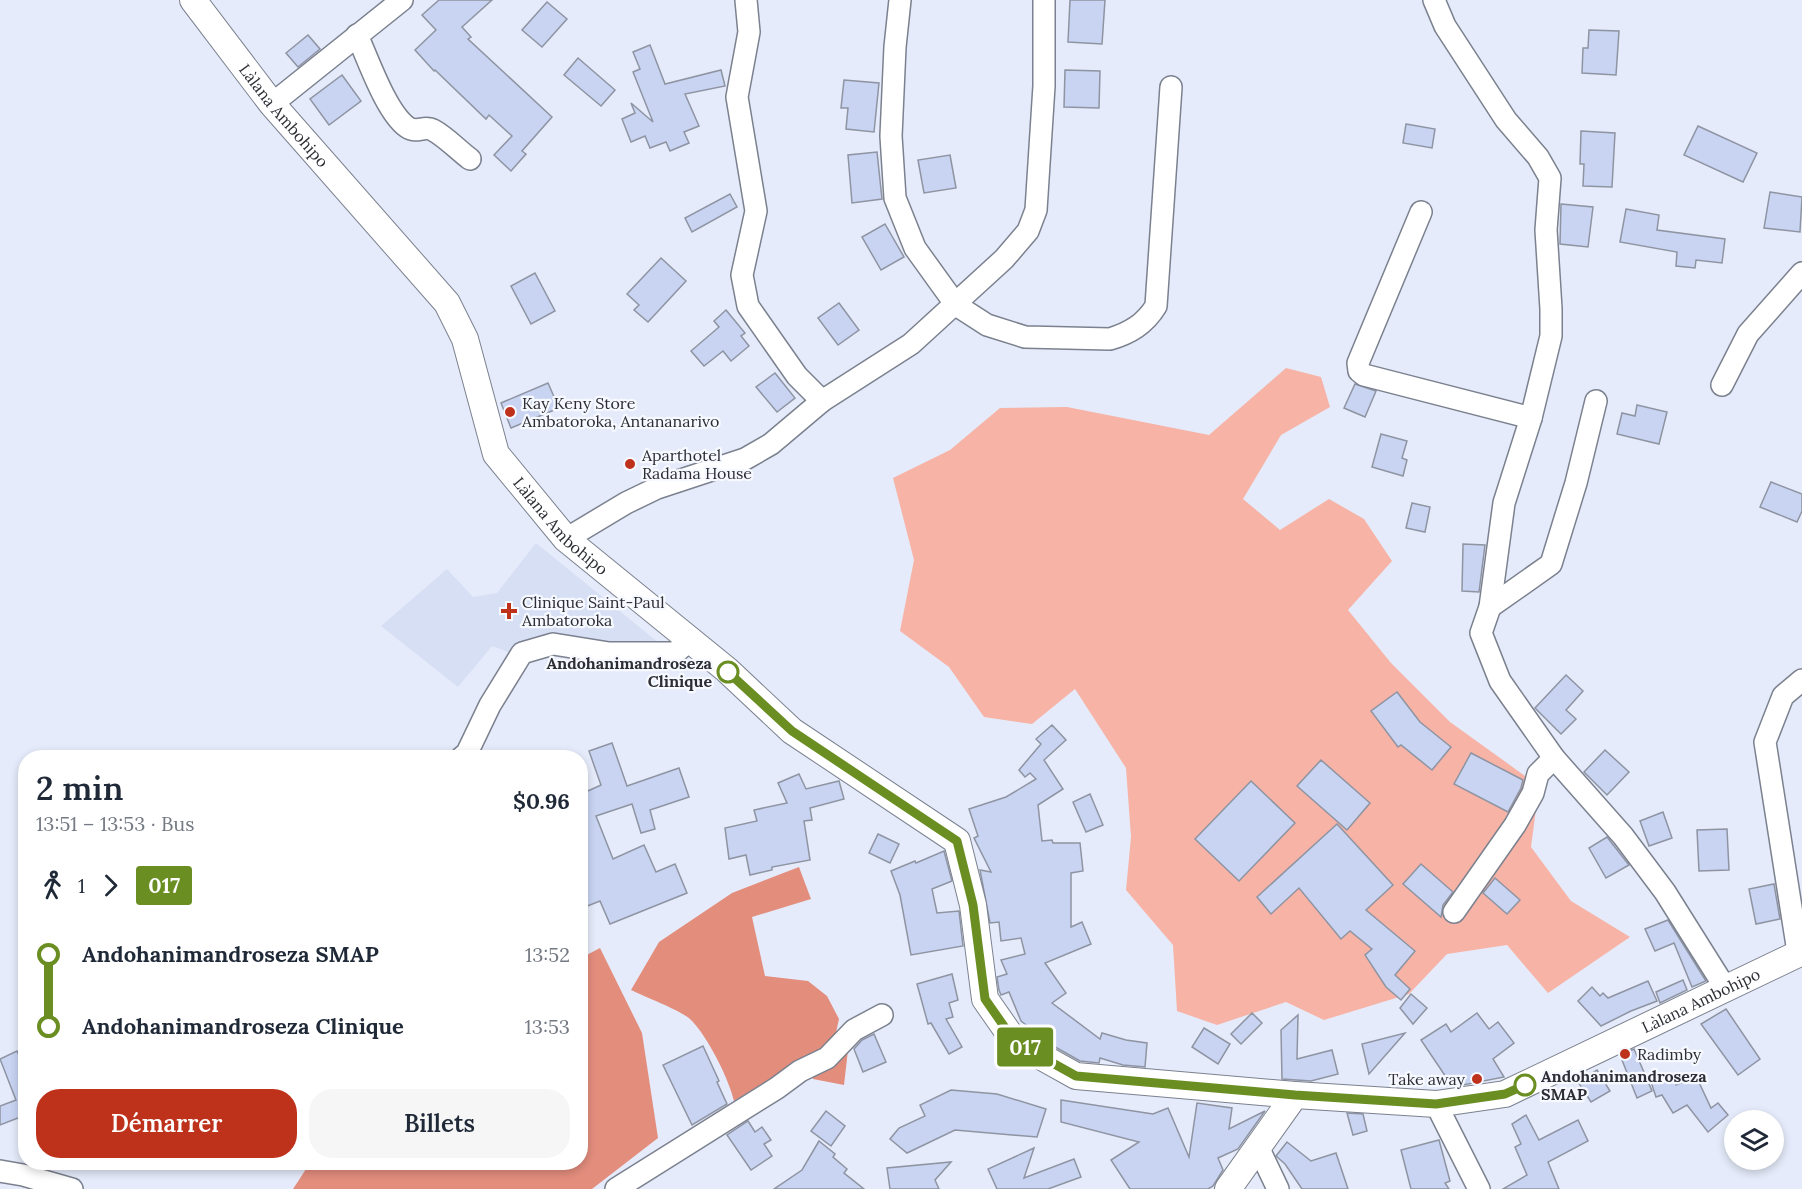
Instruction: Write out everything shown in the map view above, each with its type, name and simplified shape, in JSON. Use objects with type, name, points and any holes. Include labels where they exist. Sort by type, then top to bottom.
[{"type":"street","name":"Làlana Ambohipo","points":[[193,0],[272,104],[447,303],[465,339],[496,454],[566,539],[727,670],[792,731],[957,841],[973,905],[985,999],[1015,1042],[1076,1076],[1295,1095],[1436,1104],[1505,1094],[1800,952]]},
{"type":"street","points":[[272,104],[402,0]]},
{"type":"street","points":[[746,0],[749,32],[737,97],[756,211],[742,275],[748,306],[797,376],[822,401]]},
{"type":"street","points":[[900,0],[895,47],[891,135],[894,198],[915,248],[956,305],[987,325],[1025,337],[1110,339],[1123,335],[1149,318],[1156,306],[1171,87]]},
{"type":"street","points":[[566,539],[626,502],[657,488],[745,459],[771,444],[822,401],[911,344],[1004,259],[1028,231],[1036,210],[1044,86],[1044,0]]},
{"type":"street","points":[[1434,0],[1445,26],[1506,120],[1538,156],[1550,178],[1546,230],[1551,336],[1531,418],[1504,503],[1490,607],[1481,633],[1500,681],[1554,758],[1616,828],[1665,892],[1726,989]]},
{"type":"street","points":[[357,34],[392,110],[405,126],[415,131],[427,128],[434,131],[470,159]]},
{"type":"street","points":[[1421,212],[1358,363],[1359,371],[1364,375],[1531,418]]},
{"type":"street","points":[[1722,385],[1748,334],[1802,273]]},
{"type":"street","points":[[1490,607],[1551,564],[1576,483],[1596,401]]},
{"type":"street","points":[[468,750],[490,705],[522,653],[553,644],[609,652],[675,653],[689,641]]},
{"type":"street","points":[[1800,952],[1765,742],[1783,696],[1802,680]]},
{"type":"street","points":[[1454,912],[1515,825],[1533,793],[1538,774],[1554,758]]},
{"type":"street","points":[[616,1189],[777,1088],[800,1071],[827,1058],[854,1030],[882,1015]]},
{"type":"street","points":[[1228,1189],[1295,1095]]},
{"type":"street","points":[[1436,1104],[1479,1189]]},
{"type":"street","points":[[1258,1147],[1278,1189]]},
{"type":"street","points":[[0,1171],[72,1189]]},
{"type":"shaded area","points":[[1286,368],[1321,377],[1330,407],[1281,435],[1243,499],[1280,530],[1329,499],[1364,519],[1392,561],[1348,610],[1391,663],[1450,722],[1539,786],[1531,847],[1571,901],[1630,937],[1548,993],[1507,945],[1447,954],[1409,994],[1324,1020],[1286,1002],[1217,1025],[1177,1011],[1173,945],[1126,890],[1131,837],[1126,768],[1075,689],[1032,724],[984,717],[949,667],[900,631],[914,560],[893,478],[950,450],[1000,408],[1067,407],[1209,435]]},
{"type":"shaded area","name":"Clinique Saint-Paul Ambatoroka","points":[[536,543],[675,656],[552,651],[521,657],[492,646],[458,687],[381,626],[447,569],[473,597],[497,593]]},
{"type":"shaded area","points":[[799,867],[811,899],[752,917],[765,976],[808,981],[827,996],[839,1019],[835,1037],[848,1050],[844,1085],[813,1079],[808,1057],[791,1063],[777,1075],[734,1101],[716,1058],[697,1026],[685,1015],[631,990],[659,942],[732,893]]},
{"type":"shaded area","points":[[600,948],[642,1033],[658,1138],[592,1189],[293,1189],[305,1170],[588,1170],[588,954]]},
{"type":"building","points":[[439,0],[492,0],[462,27],[471,37],[468,39],[552,117],[522,151],[526,154],[511,171],[494,155],[512,136],[489,115],[486,119],[434,71],[415,50],[436,30],[422,15]]},
{"type":"building","points":[[1070,0],[1105,0],[1102,44],[1068,42]]},
{"type":"building","points":[[547,2],[567,19],[542,47],[522,30]]},
{"type":"building","points":[[1589,30],[1619,31],[1616,75],[1582,73],[1583,48],[1588,48]]},
{"type":"building","points":[[308,35],[320,49],[298,67],[286,53]]},
{"type":"building","points":[[650,45],[665,84],[721,70],[725,86],[685,94],[699,126],[684,132],[689,143],[670,151],[666,142],[650,148],[645,136],[631,142],[622,119],[635,113],[631,103],[653,122],[633,72],[640,69],[633,52]]},
{"type":"building","points":[[578,58],[615,90],[601,106],[564,75]]},
{"type":"building","points":[[1065,70],[1100,71],[1099,108],[1064,107]]},
{"type":"building","points":[[342,75],[361,101],[329,125],[310,99]]},
{"type":"building","points":[[844,80],[879,83],[874,132],[846,129],[848,108],[841,108]]},
{"type":"building","points":[[1406,124],[1435,129],[1432,148],[1403,143]]},
{"type":"building","points":[[1698,126],[1757,153],[1743,182],[1684,155]]},
{"type":"building","points":[[1581,131],[1615,133],[1612,187],[1583,186],[1584,164],[1580,164]]},
{"type":"building","points":[[877,152],[882,199],[852,203],[848,155]]},
{"type":"building","points":[[950,155],[956,188],[924,193],[918,160]]},
{"type":"building","points":[[1770,192],[1802,197],[1800,232],[1764,228]]},
{"type":"building","points":[[730,194],[737,207],[692,232],[685,218]]},
{"type":"building","points":[[1561,204],[1593,207],[1588,247],[1560,244]]},
{"type":"building","points":[[1626,209],[1659,215],[1657,230],[1725,239],[1722,263],[1696,260],[1695,268],[1676,266],[1677,252],[1620,242]]},
{"type":"building","points":[[885,224],[904,257],[881,270],[862,237]]},
{"type":"building","points":[[661,258],[686,281],[648,322],[634,310],[639,305],[627,294]]},
{"type":"building","points":[[535,273],[555,311],[531,324],[511,286]]},
{"type":"building","points":[[839,303],[859,330],[838,345],[818,318]]},
{"type":"building","points":[[726,310],[745,333],[741,336],[749,346],[731,361],[723,351],[704,366],[691,351],[719,327],[714,321]]},
{"type":"building","points":[[775,373],[795,398],[777,412],[756,387]]},
{"type":"building","points":[[548,383],[559,408],[511,428],[501,403]]},
{"type":"building","points":[[1355,384],[1376,391],[1365,417],[1344,408]]},
{"type":"building","points":[[1637,405],[1667,412],[1659,444],[1617,434],[1622,413],[1635,416]]},
{"type":"building","points":[[1381,434],[1407,441],[1402,458],[1407,460],[1403,476],[1372,467]]},
{"type":"building","points":[[1771,482],[1802,494],[1802,511],[1797,522],[1760,507]]},
{"type":"building","points":[[1412,503],[1430,507],[1425,532],[1406,528]]},
{"type":"building","points":[[1463,544],[1485,545],[1479,592],[1462,591]]},
{"type":"building","points":[[1566,675],[1583,691],[1566,710],[1576,719],[1561,734],[1535,708]]},
{"type":"building","points":[[1397,692],[1420,722],[1451,747],[1432,770],[1401,745],[1398,747],[1371,711]]},
{"type":"building","points":[[1052,725],[1066,740],[1044,760],[1063,789],[1038,805],[1042,841],[1080,843],[1083,871],[1071,873],[1071,927],[1082,922],[1091,944],[1045,963],[1066,993],[1052,1003],[1100,1039],[1102,1033],[1147,1043],[1145,1067],[1123,1065],[1100,1058],[1099,1063],[1080,1061],[1057,1048],[1021,1021],[1009,992],[1001,995],[999,990],[997,977],[1007,974],[1001,960],[1025,954],[1021,938],[1001,941],[999,922],[990,923],[980,870],[991,872],[974,838],[978,836],[969,809],[1006,797],[1036,779],[1030,773],[1025,777],[1019,770],[1041,744],[1036,739]]},
{"type":"building","points":[[612,743],[627,786],[679,768],[689,797],[650,810],[655,829],[641,833],[632,804],[596,816],[613,859],[644,845],[656,872],[675,864],[687,893],[610,924],[600,901],[588,906],[588,791],[601,785],[589,751]]},
{"type":"building","points":[[1605,750],[1629,772],[1607,795],[1584,772]]},
{"type":"building","points":[[1471,753],[1523,780],[1508,812],[1454,784]]},
{"type":"building","points":[[1321,760],[1370,803],[1347,830],[1297,786]]},
{"type":"building","points":[[799,774],[806,789],[839,781],[844,799],[810,808],[812,820],[804,821],[810,860],[772,867],[772,870],[750,875],[746,855],[729,859],[725,828],[757,821],[754,810],[787,803],[778,783]]},
{"type":"building","points":[[1251,781],[1295,823],[1239,881],[1195,839]]},
{"type":"building","points":[[1090,794],[1103,825],[1086,832],[1073,802]]},
{"type":"building","points":[[1663,812],[1672,838],[1649,846],[1640,821]]},
{"type":"building","points":[[1337,824],[1393,885],[1366,910],[1415,951],[1395,975],[1410,989],[1401,1000],[1386,987],[1365,955],[1372,949],[1350,931],[1341,939],[1299,888],[1271,914],[1257,897]]},
{"type":"building","points":[[1727,829],[1729,870],[1699,871],[1697,830]]},
{"type":"building","points":[[878,834],[899,844],[890,863],[869,853]]},
{"type":"building","points":[[1607,837],[1629,865],[1606,878],[1589,848]]},
{"type":"building","points":[[944,851],[952,881],[932,889],[937,913],[959,911],[963,946],[911,955],[900,895],[891,871]]},
{"type":"building","points":[[1421,864],[1453,892],[1443,905],[1441,917],[1403,884]]},
{"type":"building","points":[[1495,878],[1520,900],[1507,914],[1483,893]]},
{"type":"building","points":[[1774,884],[1780,919],[1756,924],[1749,889]]},
{"type":"building","points":[[1668,920],[1706,981],[1692,987],[1674,943],[1655,951],[1645,929]]},
{"type":"building","points":[[952,974],[958,1000],[949,1003],[953,1017],[946,1019],[962,1047],[949,1054],[931,1023],[928,1024],[917,984]]},
{"type":"building","points":[[1683,980],[1687,990],[1660,1003],[1656,992]]},
{"type":"building","points":[[1648,981],[1657,1001],[1601,1026],[1578,1001],[1592,987],[1600,996],[1603,993],[1608,998]]},
{"type":"building","points":[[1411,994],[1427,1008],[1413,1024],[1400,1008]]},
{"type":"building","points":[[1726,1009],[1760,1059],[1738,1075],[1701,1024]]},
{"type":"building","points":[[1252,1013],[1262,1023],[1241,1044],[1231,1034]]},
{"type":"building","points":[[1477,1013],[1489,1029],[1498,1022],[1514,1043],[1493,1059],[1504,1077],[1463,1085],[1461,1078],[1450,1083],[1421,1040],[1446,1024],[1451,1032]]},
{"type":"building","points":[[1298,1015],[1297,1059],[1332,1050],[1338,1074],[1311,1081],[1282,1079],[1281,1030]]},
{"type":"building","points":[[1204,1028],[1230,1044],[1218,1064],[1192,1047]]},
{"type":"building","points":[[1405,1033],[1369,1074],[1362,1044]]},
{"type":"building","points":[[874,1034],[886,1062],[863,1072],[854,1049],[862,1040]]},
{"type":"building","points":[[703,1046],[727,1104],[692,1125],[663,1065]]},
{"type":"building","points":[[1634,1049],[1652,1091],[1637,1098],[1620,1055]]},
{"type":"building","points":[[17,1051],[18,1053],[18,1118],[0,1125],[0,1106],[16,1100],[0,1059]]},
{"type":"building","points":[[1597,1070],[1610,1091],[1591,1102],[1578,1082]]},
{"type":"building","points":[[1672,1075],[1676,1085],[1696,1076],[1711,1108],[1718,1103],[1724,1110],[1724,1118],[1708,1132],[1687,1105],[1673,1113],[1662,1095],[1656,1097],[1651,1082]]},
{"type":"building","points":[[951,1090],[997,1094],[1046,1109],[1037,1137],[955,1130],[907,1153],[890,1139],[899,1128],[925,1116],[920,1105]]},
{"type":"building","points":[[1061,1100],[1153,1114],[1168,1108],[1189,1157],[1197,1103],[1232,1108],[1229,1129],[1265,1111],[1238,1149],[1218,1158],[1223,1170],[1213,1186],[1208,1189],[1130,1189],[1111,1160],[1139,1142],[1061,1122]]},
{"type":"building","points":[[826,1111],[845,1126],[831,1146],[811,1131]]},
{"type":"building","points":[[1347,1113],[1363,1114],[1367,1131],[1353,1135]]},
{"type":"building","points":[[1526,1115],[1539,1140],[1578,1120],[1588,1141],[1548,1162],[1559,1189],[1503,1189],[1527,1175],[1515,1147],[1521,1144],[1512,1124]]},
{"type":"building","points":[[748,1121],[755,1132],[762,1127],[771,1140],[764,1144],[772,1156],[751,1170],[727,1135]]},
{"type":"building","points":[[1439,1140],[1450,1181],[1445,1183],[1449,1189],[1411,1189],[1401,1150]]},
{"type":"building","points":[[819,1141],[835,1154],[833,1157],[847,1169],[844,1173],[864,1189],[774,1189],[802,1170]]},
{"type":"building","points":[[1287,1142],[1311,1161],[1336,1153],[1348,1189],[1302,1189],[1285,1164],[1276,1156]]},
{"type":"building","points":[[1034,1148],[1024,1178],[1074,1159],[1081,1177],[1048,1189],[997,1189],[988,1169]]},
{"type":"building","points":[[951,1162],[935,1180],[939,1189],[890,1189],[887,1168]]},
{"type":"bus line","name":"017","points":[[728,672],[792,731],[957,841],[973,905],[985,999],[1015,1042],[1076,1076],[1295,1095],[1436,1104],[1505,1094],[1525,1085]]},
{"type":"place","name":"Kay Keny Store Ambatoroka, Antananarivo","points":[[510,412]]},
{"type":"place","name":"Aparthotel Radama House","points":[[630,464]]},
{"type":"place","name":"Clinique Saint-Paul Ambatoroka","points":[[509,611]]},
{"type":"place","name":"Andohanimandroseza Clinique","points":[[728,672]]},
{"type":"place","name":"Radimby","points":[[1625,1054]]},
{"type":"place","name":"Take away","points":[[1477,1079]]},
{"type":"place","name":"Andohanimandroseza SMAP","points":[[1525,1085]]}]
